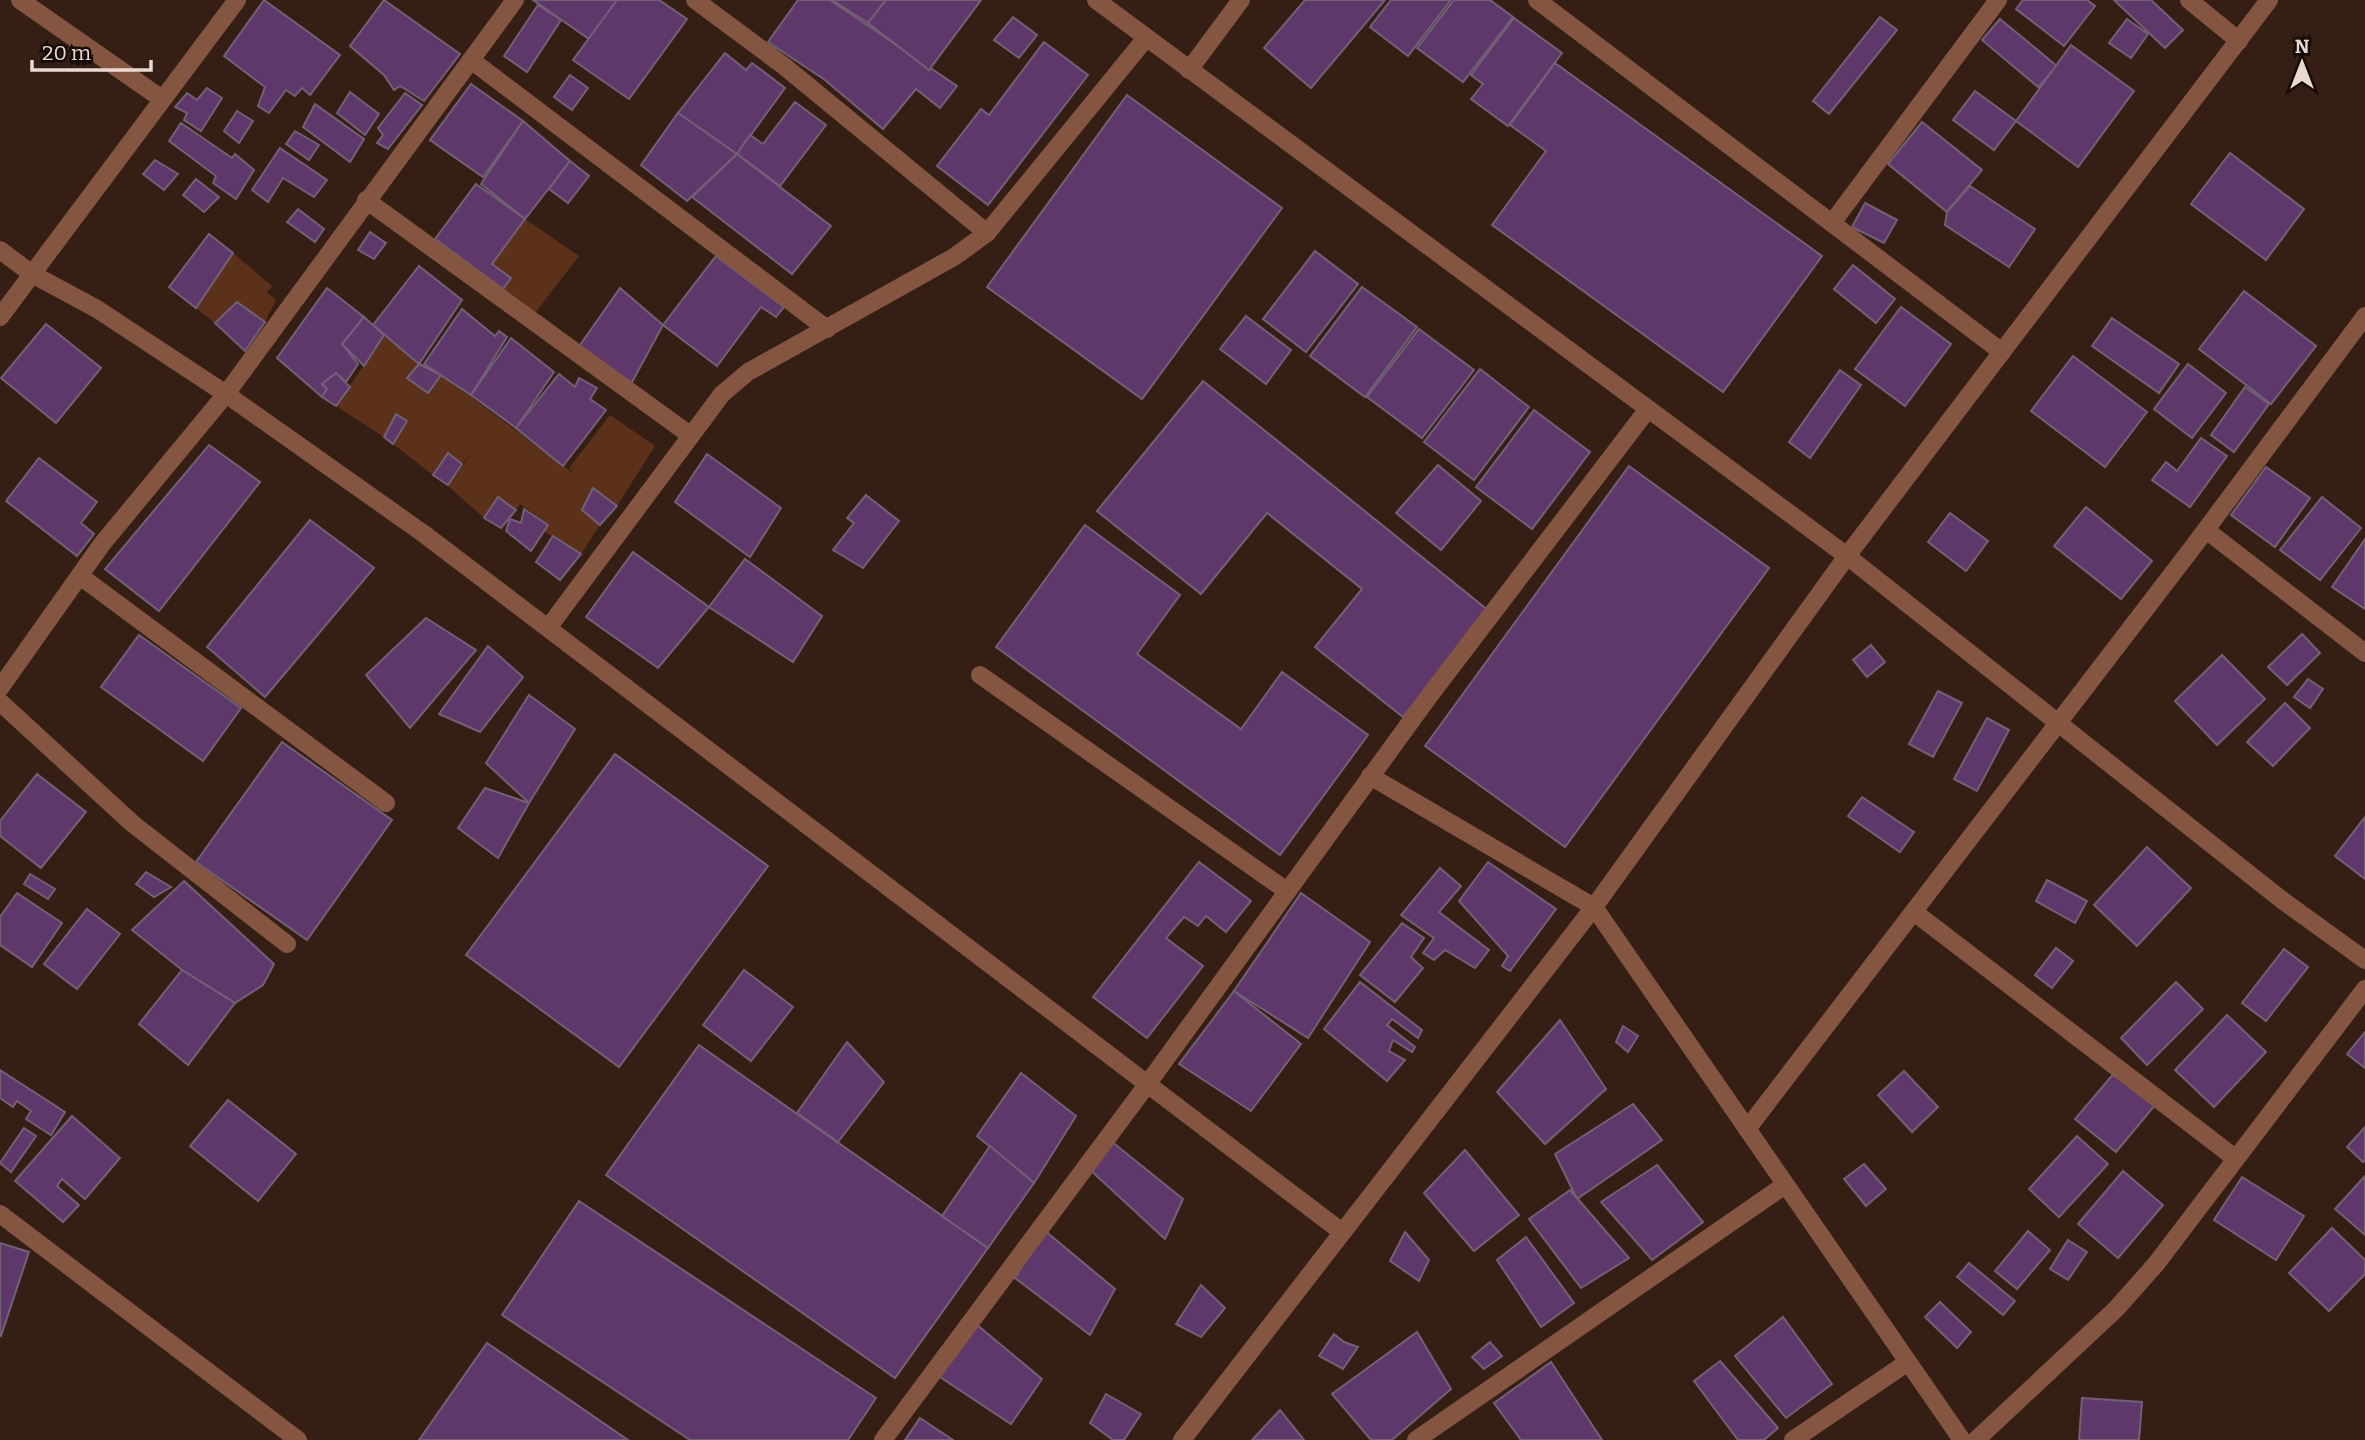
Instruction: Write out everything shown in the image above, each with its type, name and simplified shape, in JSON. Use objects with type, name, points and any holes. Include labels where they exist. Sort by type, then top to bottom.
[{"type":"street","points":[[20,0],[162,99]]},
{"type":"street","points":[[0,317],[237,0]]},
{"type":"street","points":[[0,688],[102,544],[226,394],[366,200],[516,0]]},
{"type":"street","points":[[695,0],[784,66],[987,233]]},
{"type":"street","points":[[1096,0],[1847,556],[2282,900],[2365,960]]},
{"type":"street","points":[[1189,70],[1241,0]]},
{"type":"street","points":[[1537,0],[2002,352]]},
{"type":"street","points":[[1832,223],[1998,0]]},
{"type":"street","points":[[2189,0],[2239,41]]},
{"type":"street","points":[[1182,1440],[1594,907],[1847,556],[2269,0]]},
{"type":"street","points":[[548,628],[722,394],[748,372],[954,257],[987,233],[1146,38]]},
{"type":"street","points":[[471,60],[827,328]]},
{"type":"street","points":[[366,200],[690,435]]},
{"type":"street","points":[[0,250],[32,274],[97,309],[226,394],[424,534],[1146,1086],[1342,1232]]},
{"type":"street","points":[[1747,1129],[2059,724],[2365,316]]},
{"type":"street","points":[[883,1440],[1146,1086],[1370,776],[1648,409]]},
{"type":"street","points":[[2206,530],[2365,653]]},
{"type":"street","points":[[80,576],[386,803]]},
{"type":"street","points":[[980,675],[1287,891]]},
{"type":"street","points":[[0,702],[133,824],[287,944]]},
{"type":"street","points":[[1370,776],[1594,907],[1962,1440]]},
{"type":"street","points":[[1914,912],[2235,1158]]},
{"type":"street","points":[[1976,1440],[2124,1300],[2156,1264],[2365,989]]},
{"type":"street","points":[[1416,1440],[1785,1185]]},
{"type":"street","points":[[0,1214],[298,1440]]},
{"type":"street","points":[[1793,1440],[1908,1362]]},
{"type":"shaded area","points":[[525,219],[579,256],[535,313],[503,289],[511,277],[492,264]]},
{"type":"shaded area","points":[[233,253],[272,286],[267,293],[276,300],[265,322],[215,323],[196,308]]},
{"type":"shaded area","points":[[384,335],[419,364],[408,378],[428,393],[441,375],[576,475],[569,468],[610,415],[655,446],[617,506],[593,489],[582,510],[600,525],[581,554],[543,531],[548,524],[520,504],[516,510],[498,498],[484,518],[448,486],[473,451],[462,464],[448,453],[433,475],[393,444],[408,421],[396,414],[384,437],[336,406]]},
{"type":"building","points":[[264,0],[340,55],[310,95],[302,88],[295,96],[286,90],[269,113],[258,106],[265,87],[224,56]]},
{"type":"building","points":[[384,0],[460,54],[424,101],[400,86],[394,90],[384,75],[350,46]]},
{"type":"building","points":[[533,0],[617,0],[589,39]]},
{"type":"building","points":[[617,0],[659,0],[687,19],[629,99],[573,60]]},
{"type":"building","points":[[798,0],[830,0],[957,86],[940,108],[916,89],[883,129],[825,80],[768,42]]},
{"type":"building","points":[[832,0],[886,0],[868,23]]},
{"type":"building","points":[[886,0],[981,0],[929,70],[868,23]]},
{"type":"building","points":[[1305,0],[1385,0],[1311,88],[1264,48]]},
{"type":"building","points":[[1391,0],[1451,0],[1408,56],[1370,27]]},
{"type":"building","points":[[1454,0],[1490,0],[1513,17],[1463,82],[1417,48]]},
{"type":"building","points":[[2023,0],[2087,0],[2095,6],[2064,46],[2016,9]]},
{"type":"building","points":[[2114,0],[2151,0],[2183,30],[2165,48]]},
{"type":"building","points":[[538,5],[561,20],[527,72],[504,56]]},
{"type":"building","points":[[1013,17],[1037,35],[1019,58],[994,40]]},
{"type":"building","points":[[1880,17],[1897,30],[1829,114],[1813,101]]},
{"type":"building","points":[[1514,18],[1562,53],[1508,126],[1471,99],[1483,84],[1471,75]]},
{"type":"building","points":[[2000,19],[2057,66],[2038,87],[1982,40]]},
{"type":"building","points":[[2127,19],[2148,34],[2131,58],[2109,43]]},
{"type":"building","points":[[1044,42],[1088,75],[988,205],[937,166],[981,109],[989,115]]},
{"type":"building","points":[[2071,45],[2134,91],[2078,167],[2016,121]]},
{"type":"building","points":[[725,53],[746,70],[752,63],[785,88],[737,154],[678,113]]},
{"type":"building","points":[[1555,63],[1822,256],[1723,392],[1492,225],[1546,151],[1510,125]]},
{"type":"building","points":[[570,75],[588,88],[572,110],[554,97]]},
{"type":"building","points":[[471,84],[523,121],[483,177],[430,140]]},
{"type":"building","points":[[207,88],[222,98],[201,131],[184,120],[187,113],[175,107],[187,93],[197,100]]},
{"type":"building","points":[[1975,91],[2016,121],[1994,150],[1953,120]]},
{"type":"building","points":[[350,92],[379,114],[365,135],[337,113]]},
{"type":"building","points":[[405,93],[422,105],[388,149],[377,143],[383,135],[378,128]]},
{"type":"building","points":[[1127,95],[1282,208],[1142,399],[987,287]]},
{"type":"building","points":[[795,102],[826,125],[780,186],[737,154],[750,135],[763,144]]},
{"type":"building","points":[[315,104],[364,139],[350,162],[303,127]]},
{"type":"building","points":[[237,111],[253,121],[239,143],[224,131]]},
{"type":"building","points":[[678,113],[737,154],[687,201],[641,165]]},
{"type":"building","points":[[523,121],[570,161],[525,219],[481,184]]},
{"type":"building","points":[[1922,122],[1982,170],[1947,212],[1888,164]]},
{"type":"building","points":[[181,123],[232,158],[235,154],[254,170],[236,199],[213,183],[216,176],[169,141]]},
{"type":"building","points":[[295,131],[319,145],[309,160],[286,144]]},
{"type":"building","points":[[280,148],[327,180],[314,197],[283,178],[268,202],[252,190]]},
{"type":"building","points":[[2230,153],[2304,209],[2266,260],[2191,204]]},
{"type":"building","points":[[737,154],[831,226],[792,274],[692,197]]},
{"type":"building","points":[[155,160],[178,174],[164,190],[143,174]]},
{"type":"building","points":[[570,161],[589,176],[568,203],[549,189]]},
{"type":"building","points":[[196,179],[219,197],[204,212],[183,195]]},
{"type":"building","points":[[476,184],[525,219],[492,264],[511,278],[503,289],[435,239]]},
{"type":"building","points":[[1970,186],[2035,229],[2009,267],[1945,225],[1947,212]]},
{"type":"building","points":[[1865,203],[1897,220],[1884,243],[1852,227]]},
{"type":"building","points":[[298,209],[324,229],[315,242],[287,222]]},
{"type":"building","points":[[370,232],[386,243],[374,259],[358,250]]},
{"type":"building","points":[[209,234],[233,253],[196,308],[169,287]]},
{"type":"building","points":[[1315,251],[1358,284],[1306,352],[1263,319]]},
{"type":"building","points":[[716,256],[784,307],[776,317],[761,307],[717,366],[663,325]]},
{"type":"building","points":[[1853,265],[1895,299],[1876,323],[1834,289]]},
{"type":"building","points":[[419,266],[462,300],[419,364],[373,325]]},
{"type":"building","points":[[1362,287],[1417,327],[1365,397],[1310,356]]},
{"type":"building","points":[[327,288],[364,317],[342,344],[358,364],[346,382],[336,373],[322,384],[327,389],[322,397],[277,358]]},
{"type":"building","points":[[620,288],[663,325],[631,384],[578,348]]},
{"type":"building","points":[[2244,291],[2316,346],[2271,404],[2199,349]]},
{"type":"building","points":[[237,302],[265,322],[245,351],[215,323]]},
{"type":"building","points":[[1901,307],[1951,344],[1905,406],[1855,369]]},
{"type":"building","points":[[462,309],[495,336],[499,331],[507,337],[471,395],[424,364]]},
{"type":"building","points":[[1246,316],[1291,350],[1266,384],[1220,349]]},
{"type":"building","points":[[364,317],[384,335],[364,366],[342,344]]},
{"type":"building","points":[[2112,318],[2179,364],[2159,393],[2092,346]]},
{"type":"building","points":[[46,324],[101,368],[56,423],[1,378]]},
{"type":"building","points":[[1419,329],[1474,370],[1422,438],[1367,397]]},
{"type":"building","points":[[511,338],[554,372],[516,428],[471,395]]},
{"type":"building","points":[[2073,356],[2147,412],[2105,467],[2031,411]]},
{"type":"building","points":[[419,364],[441,375],[428,393],[407,378]]},
{"type":"building","points":[[2188,364],[2226,393],[2192,438],[2154,409]]},
{"type":"building","points":[[1480,369],[1529,407],[1474,480],[1424,442]]},
{"type":"building","points":[[1840,370],[1861,385],[1810,458],[1789,442]]},
{"type":"building","points":[[336,373],[350,387],[336,406],[322,397],[327,389],[322,384]]},
{"type":"building","points":[[559,374],[575,387],[579,378],[597,388],[590,399],[606,410],[563,466],[516,428]]},
{"type":"building","points":[[1203,381],[1489,611],[1403,717],[1315,647],[1362,589],[1267,513],[1201,594],[1097,511]]},
{"type":"building","points":[[2245,387],[2269,404],[2234,452],[2211,435]]},
{"type":"building","points":[[1534,410],[1590,452],[1532,529],[1476,487]]},
{"type":"building","points":[[396,414],[407,421],[393,444],[384,437]]},
{"type":"building","points":[[2201,438],[2227,456],[2190,507],[2152,480],[2166,462],[2177,471]]},
{"type":"building","points":[[209,445],[260,482],[159,611],[105,569]]},
{"type":"building","points":[[448,453],[462,464],[448,485],[433,475]]},
{"type":"building","points":[[707,454],[781,508],[750,557],[675,502]]},
{"type":"building","points":[[39,458],[97,502],[81,523],[94,534],[77,556],[6,501]]},
{"type":"building","points":[[1438,465],[1481,501],[1441,550],[1396,513]]},
{"type":"building","points":[[1629,466],[1769,568],[1565,847],[1425,746]]},
{"type":"building","points":[[2266,467],[2310,498],[2275,547],[2231,515]]},
{"type":"building","points":[[593,488],[617,506],[600,525],[582,510]]},
{"type":"building","points":[[866,495],[899,521],[863,568],[833,550],[854,523],[847,518]]},
{"type":"building","points":[[498,497],[516,510],[501,528],[484,518]]},
{"type":"building","points":[[2322,497],[2361,528],[2320,580],[2280,550]]},
{"type":"building","points":[[2086,507],[2152,561],[2121,599],[2054,546]]},
{"type":"building","points":[[524,509],[548,525],[531,551],[506,531],[510,519],[521,523]]},
{"type":"building","points":[[1950,513],[1988,541],[1966,571],[1928,542]]},
{"type":"building","points":[[310,520],[374,568],[265,697],[207,647]]},
{"type":"building","points":[[1085,525],[1180,595],[1137,654],[1241,729],[1282,672],[1368,735],[1280,855],[996,647]]},
{"type":"building","points":[[553,536],[581,554],[560,580],[536,562]]},
{"type":"building","points":[[2365,539],[2365,609],[2332,587]]},
{"type":"building","points":[[633,552],[709,607],[658,668],[586,617]]},
{"type":"building","points":[[745,559],[822,616],[793,662],[709,607]]},
{"type":"building","points":[[426,618],[476,650],[410,728],[366,675]]},
{"type":"building","points":[[2302,634],[2320,653],[2287,685],[2268,667]]},
{"type":"building","points":[[139,635],[241,708],[203,761],[101,687]]},
{"type":"building","points":[[1871,645],[1885,662],[1867,677],[1853,660]]},
{"type":"building","points":[[488,646],[523,677],[480,732],[439,714]]},
{"type":"building","points":[[2222,655],[2265,699],[2217,745],[2175,701]]},
{"type":"building","points":[[2308,679],[2323,689],[2310,708],[2294,697]]},
{"type":"building","points":[[1938,691],[1962,703],[1933,757],[1909,744]]},
{"type":"building","points":[[529,695],[575,729],[529,803],[486,763]]},
{"type":"building","points":[[2285,703],[2310,728],[2273,766],[2247,742]]},
{"type":"building","points":[[1987,718],[2009,730],[1977,791],[1954,779]]},
{"type":"building","points":[[282,742],[392,820],[307,940],[196,862]]},
{"type":"building","points":[[615,754],[768,866],[619,1067],[466,955]]},
{"type":"building","points":[[37,774],[86,812],[41,868],[0,836],[0,821]]},
{"type":"building","points":[[485,788],[529,803],[498,858],[458,828]]},
{"type":"building","points":[[1862,797],[1914,832],[1900,852],[1848,816]]},
{"type":"building","points":[[2365,817],[2365,879],[2335,856]]},
{"type":"building","points":[[2147,847],[2191,888],[2137,946],[2094,905]]},
{"type":"building","points":[[1199,862],[1251,901],[1226,932],[1206,916],[1198,926],[1184,917],[1166,938],[1203,966],[1147,1038],[1093,997]]},
{"type":"building","points":[[1488,862],[1556,909],[1510,971],[1502,966],[1508,956],[1459,901]]},
{"type":"building","points":[[1440,868],[1461,886],[1439,912],[1489,950],[1475,968],[1445,950],[1434,960],[1423,953],[1434,938],[1401,915]]},
{"type":"building","points":[[146,872],[171,887],[154,897],[136,884]]},
{"type":"building","points":[[30,874],[55,889],[48,899],[24,884]]},
{"type":"building","points":[[2047,880],[2087,901],[2075,923],[2036,901]]},
{"type":"building","points":[[184,881],[274,964],[263,985],[235,1003],[182,970],[132,930]]},
{"type":"building","points":[[17,893],[62,923],[32,967],[0,945],[0,917]]},
{"type":"building","points":[[1301,893],[1370,942],[1308,1038],[1234,991]]},
{"type":"building","points":[[87,909],[120,934],[77,989],[44,964]]},
{"type":"building","points":[[1402,923],[1424,938],[1411,957],[1423,968],[1395,1002],[1360,975]]},
{"type":"building","points":[[2056,948],[2073,961],[2052,988],[2035,975]]},
{"type":"building","points":[[2284,949],[2308,967],[2266,1021],[2242,1003]]},
{"type":"building","points":[[182,970],[235,1003],[188,1065],[139,1024]]},
{"type":"building","points":[[744,970],[793,1007],[751,1061],[703,1025]]},
{"type":"building","points":[[1360,982],[1422,1030],[1418,1038],[1392,1019],[1387,1025],[1415,1047],[1412,1052],[1393,1040],[1389,1051],[1405,1060],[1387,1081],[1324,1029]]},
{"type":"building","points":[[2176,982],[2203,1009],[2147,1065],[2121,1038]]},
{"type":"building","points":[[1234,991],[1301,1044],[1251,1111],[1179,1064]]},
{"type":"building","points":[[2227,1015],[2266,1052],[2214,1107],[2175,1070]]},
{"type":"building","points":[[1560,1020],[1606,1089],[1545,1144],[1497,1092]]},
{"type":"building","points":[[1623,1026],[1638,1036],[1628,1052],[1616,1042]]},
{"type":"building","points":[[2365,1032],[2365,1068],[2347,1054]]},
{"type":"building","points":[[847,1042],[884,1082],[838,1142],[797,1113]]},
{"type":"building","points":[[699,1045],[988,1248],[895,1378],[606,1175]]},
{"type":"building","points":[[0,1070],[65,1112],[51,1135],[26,1119],[31,1111],[17,1101],[13,1107],[0,1098]]},
{"type":"building","points":[[1904,1071],[1938,1107],[1912,1132],[1878,1095]]},
{"type":"building","points":[[2116,1071],[2156,1104],[2116,1152],[2075,1119]]},
{"type":"building","points":[[1021,1073],[1076,1116],[1034,1183],[977,1136]]},
{"type":"building","points":[[228,1100],[296,1154],[258,1201],[190,1146]]},
{"type":"building","points":[[1633,1104],[1662,1140],[1577,1199],[1555,1154]]},
{"type":"building","points":[[72,1116],[120,1158],[85,1199],[62,1179],[57,1186],[79,1205],[63,1222],[15,1181]]},
{"type":"building","points":[[2365,1127],[2365,1160],[2363,1162],[2347,1147]]},
{"type":"building","points":[[24,1128],[36,1136],[11,1172],[0,1163]]},
{"type":"building","points":[[2077,1136],[2108,1164],[2059,1217],[2029,1189]]},
{"type":"building","points":[[1111,1141],[1183,1199],[1165,1239],[1088,1168]]},
{"type":"building","points":[[990,1146],[1034,1183],[988,1248],[942,1216]]},
{"type":"building","points":[[1465,1150],[1519,1215],[1474,1251],[1424,1193]]},
{"type":"building","points":[[1864,1164],[1886,1189],[1866,1206],[1844,1179]]},
{"type":"building","points":[[1657,1165],[1703,1222],[1652,1260],[1601,1202]]},
{"type":"building","points":[[2123,1171],[2163,1205],[2118,1258],[2078,1224]]},
{"type":"building","points":[[2365,1176],[2365,1235],[2335,1209]]},
{"type":"building","points":[[2242,1177],[2304,1216],[2276,1260],[2214,1220]]},
{"type":"building","points":[[1570,1190],[1629,1258],[1581,1288],[1529,1219]]},
{"type":"building","points":[[579,1201],[876,1398],[848,1440],[690,1440],[502,1315]]},
{"type":"building","points":[[2332,1228],[2365,1260],[2365,1274],[2329,1311],[2289,1273]]},
{"type":"building","points":[[1044,1230],[1115,1289],[1090,1335],[1015,1278]]},
{"type":"building","points":[[2028,1231],[2050,1250],[2017,1289],[1995,1271]]},
{"type":"building","points":[[1405,1232],[1429,1260],[1419,1281],[1390,1261]]},
{"type":"building","points":[[1526,1237],[1574,1303],[1541,1327],[1497,1260]]},
{"type":"building","points":[[2068,1240],[2087,1252],[2068,1280],[2050,1269]]},
{"type":"building","points":[[0,1243],[29,1252],[1,1336],[0,1335]]},
{"type":"building","points":[[1969,1263],[2015,1301],[2003,1315],[1957,1277]]},
{"type":"building","points":[[1201,1285],[1225,1308],[1201,1337],[1176,1324]]},
{"type":"building","points":[[1940,1302],[1971,1332],[1957,1348],[1925,1317]]},
{"type":"building","points":[[1783,1317],[1832,1384],[1786,1418],[1735,1356]]},
{"type":"building","points":[[976,1324],[1042,1379],[1011,1424],[937,1375]]},
{"type":"building","points":[[1417,1332],[1451,1389],[1392,1440],[1371,1440],[1332,1394]]},
{"type":"building","points":[[1334,1334],[1344,1342],[1358,1347],[1343,1369],[1319,1356]]},
{"type":"building","points":[[1490,1342],[1502,1356],[1484,1369],[1472,1357]]},
{"type":"building","points":[[487,1343],[628,1440],[419,1440]]},
{"type":"building","points":[[1720,1361],[1778,1428],[1764,1440],[1738,1440],[1694,1381]]},
{"type":"building","points":[[1551,1362],[1602,1440],[1521,1440],[1494,1403]]},
{"type":"building","points":[[1106,1394],[1141,1414],[1124,1440],[1113,1440],[1090,1423]]},
{"type":"building","points":[[2082,1398],[2142,1402],[2139,1440],[2079,1440]]},
{"type":"building","points":[[1280,1410],[1304,1440],[1252,1440]]},
{"type":"building","points":[[920,1418],[953,1440],[905,1440]]}]
